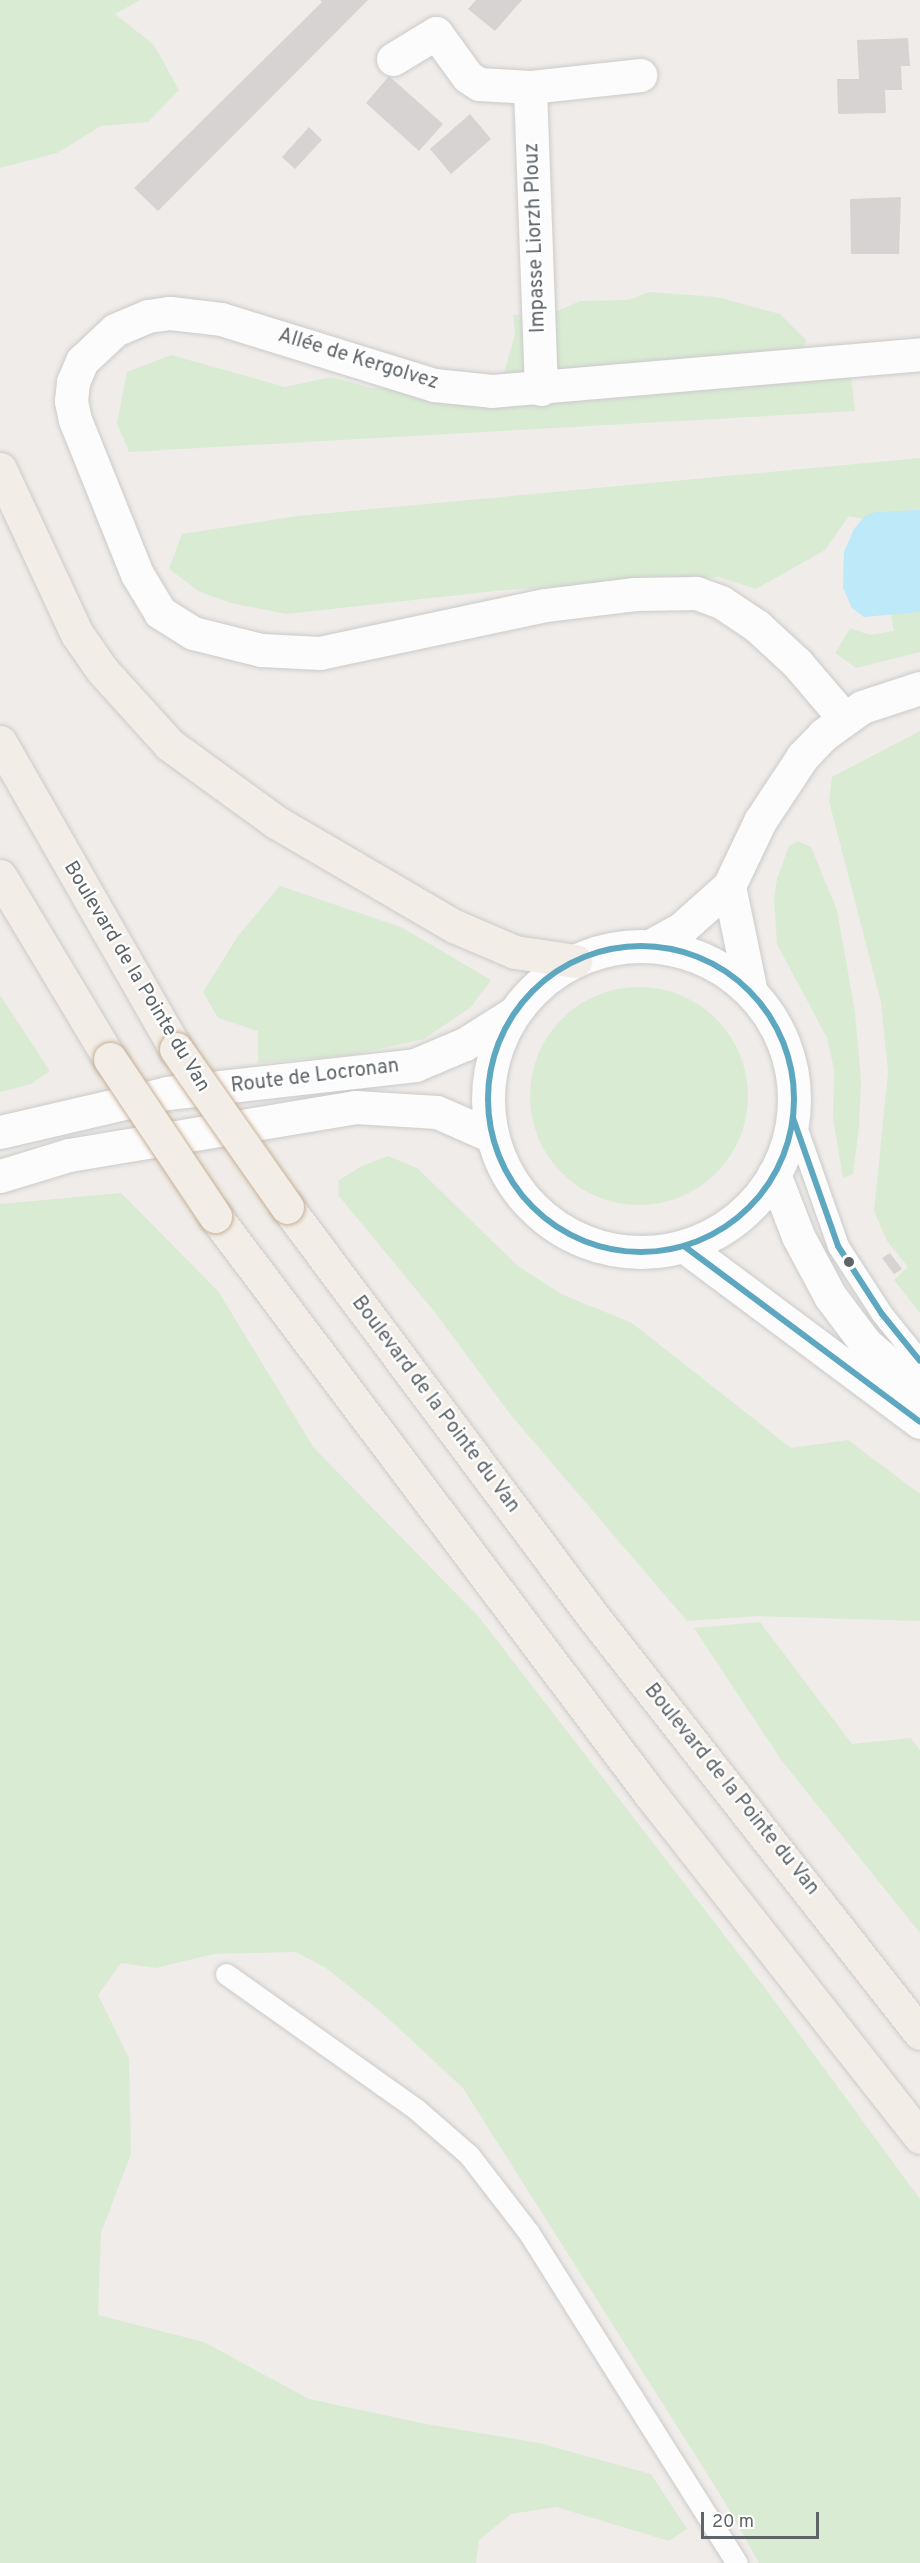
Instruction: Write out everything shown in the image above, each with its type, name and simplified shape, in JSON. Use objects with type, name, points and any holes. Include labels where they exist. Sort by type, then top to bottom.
[{"type":"highway","points":[[0,470],[39,559],[89,653],[135,709],[205,774],[276,822],[454,926],[515,951],[575,961]]},
{"type":"highway","name":"Boulevard de la Pointe du Van","points":[[0,742],[176,1049],[287,1207],[595,1619],[920,2032]]},
{"type":"highway","points":[[0,876],[110,1059],[215,1215],[651,1795],[920,2137]]},
{"type":"street","points":[[393,59],[436,33],[468,77],[479,84],[530,87],[640,75]]},
{"type":"street","name":"Impasse Liorzh Plouz","points":[[530,87],[542,389]]},
{"type":"street","name":"Allée de Kergolvez","points":[[843,717],[797,663],[757,626],[721,602],[696,593],[635,594],[545,605],[342,650],[290,654],[193,633],[160,612],[137,574],[85,446],[71,402],[73,382],[82,361],[99,342],[130,322],[170,313],[221,319],[434,385],[492,391],[542,389],[920,354]]},
{"type":"street","points":[[650,946],[682,928],[729,886],[760,821],[788,778],[803,756],[843,717],[862,707],[920,687]]},
{"type":"street","points":[[729,886],[751,992]]},
{"type":"street","points":[[623,946],[650,946],[687,952],[722,968],[751,992],[772,1020],[787,1050],[794,1084],[793,1118],[774,1174],[750,1206],[720,1230],[684,1246],[633,1252],[608,1249],[568,1234],[534,1209],[508,1176],[492,1136],[488,1094],[495,1052],[514,1013],[541,983],[575,961],[623,946]]},
{"type":"street","name":"Route de Locronan","points":[[0,1132],[167,1094],[415,1065],[465,1044],[514,1013]]},
{"type":"street","name":"Route de Locronan","points":[[0,1176],[69,1155],[355,1107],[437,1112],[492,1136]]},
{"type":"street","points":[[774,1174],[798,1236],[830,1296],[866,1344],[920,1389]]},
{"type":"street","points":[[684,1246],[920,1422]]},
{"type":"lane","points":[[793,1118],[838,1246],[866,1290],[920,1361]]},
{"type":"lane","points":[[226,1974],[416,2109],[469,2155],[530,2233],[736,2563]]},
{"type":"green space","points":[[0,0],[140,0],[115,14],[154,45],[179,90],[148,122],[101,126],[57,153],[0,168]]},
{"type":"green space","points":[[649,292],[717,297],[780,314],[806,340],[793,382],[851,377],[855,411],[129,452],[117,423],[127,372],[171,355],[285,387],[331,377],[372,388],[502,381],[515,334],[513,315],[551,314],[580,301],[628,300]]},
{"type":"green space","points":[[920,458],[920,515],[873,521],[849,516],[825,550],[756,589],[719,577],[504,590],[286,614],[231,603],[200,592],[169,569],[182,534],[297,516]]},
{"type":"green space","points":[[920,590],[920,652],[856,668],[835,653],[850,628],[870,635],[894,631],[887,593]]},
{"type":"green space","points":[[920,731],[920,1313],[894,1280],[908,1267],[887,1241],[874,1211],[888,1072],[881,1002],[829,801],[832,777]]},
{"type":"green space","points":[[798,841],[811,847],[837,910],[855,1012],[861,1080],[859,1127],[853,1174],[843,1178],[833,1119],[834,1069],[827,1038],[777,944],[774,897],[777,879],[789,846]]},
{"type":"green space","points":[[280,886],[401,927],[491,980],[471,1007],[424,1039],[352,1055],[258,1063],[258,1031],[218,1018],[203,992],[238,936]]},
{"type":"green space","points":[[639,987],[660,989],[681,995],[700,1005],[716,1019],[730,1035],[740,1054],[746,1075],[748,1096],[746,1117],[740,1138],[730,1157],[716,1173],[700,1187],[681,1197],[660,1203],[639,1205],[618,1203],[597,1197],[578,1187],[562,1173],[548,1157],[538,1138],[532,1117],[530,1096],[532,1075],[538,1054],[548,1035],[562,1019],[578,1005],[597,995],[618,989]]},
{"type":"green space","points":[[0,995],[50,1071],[31,1084],[0,1092]]},
{"type":"green space","points":[[388,1156],[417,1168],[518,1266],[561,1294],[632,1323],[791,1448],[848,1440],[920,1494],[920,1621],[757,1616],[687,1621],[510,1414],[437,1315],[339,1196],[338,1181],[360,1167]]},
{"type":"green space","points":[[121,1193],[218,1291],[314,1448],[479,1617],[768,1992],[920,2199],[920,2563],[759,2563],[723,2499],[463,2088],[380,2011],[326,1968],[296,1952],[214,1954],[156,1968],[121,1963],[98,1995],[129,2058],[131,2154],[101,2233],[98,2315],[204,2342],[309,2399],[426,2424],[539,2443],[651,2474],[687,2529],[669,2541],[556,2507],[511,2514],[479,2540],[476,2563],[0,2563],[0,1204]]},
{"type":"green space","points":[[760,1622],[852,1744],[911,1738],[920,1750],[920,1933],[782,1761],[694,1628]]},
{"type":"water","points":[[920,510],[920,612],[864,617],[852,608],[843,588],[844,552],[854,529],[865,516],[876,512]]},
{"type":"building","points":[[320,0],[368,0],[158,211],[134,188],[322,2]]},
{"type":"building","points":[[476,0],[522,0],[495,31],[468,9]]},
{"type":"building","points":[[908,38],[910,66],[901,66],[902,90],[885,90],[886,113],[838,114],[837,79],[859,79],[857,40]]},
{"type":"building","points":[[389,76],[443,124],[419,151],[366,103]]},
{"type":"building","points":[[470,114],[491,139],[451,174],[430,149]]},
{"type":"building","points":[[309,127],[322,140],[295,169],[282,157]]},
{"type":"building","points":[[901,197],[899,254],[851,254],[850,199]]},
{"type":"building","points":[[890,1253],[902,1269],[894,1274],[882,1258]]},
{"type":"transit line","points":[[641,946],[671,949],[699,958],[726,972],[749,991],[768,1014],[782,1041],[791,1069],[794,1099],[791,1129],[782,1157],[768,1184],[749,1207],[726,1226],[699,1240],[671,1249],[641,1252],[611,1249],[583,1240],[556,1226],[533,1207],[514,1184],[500,1157],[491,1129],[488,1099],[491,1069],[500,1041],[514,1014],[533,991],[556,972],[583,958],[611,949],[641,946]]},
{"type":"transit line","points":[[793,1118],[838,1246],[882,1314],[920,1361]]},
{"type":"transit line","points":[[684,1246],[920,1422]]}]
